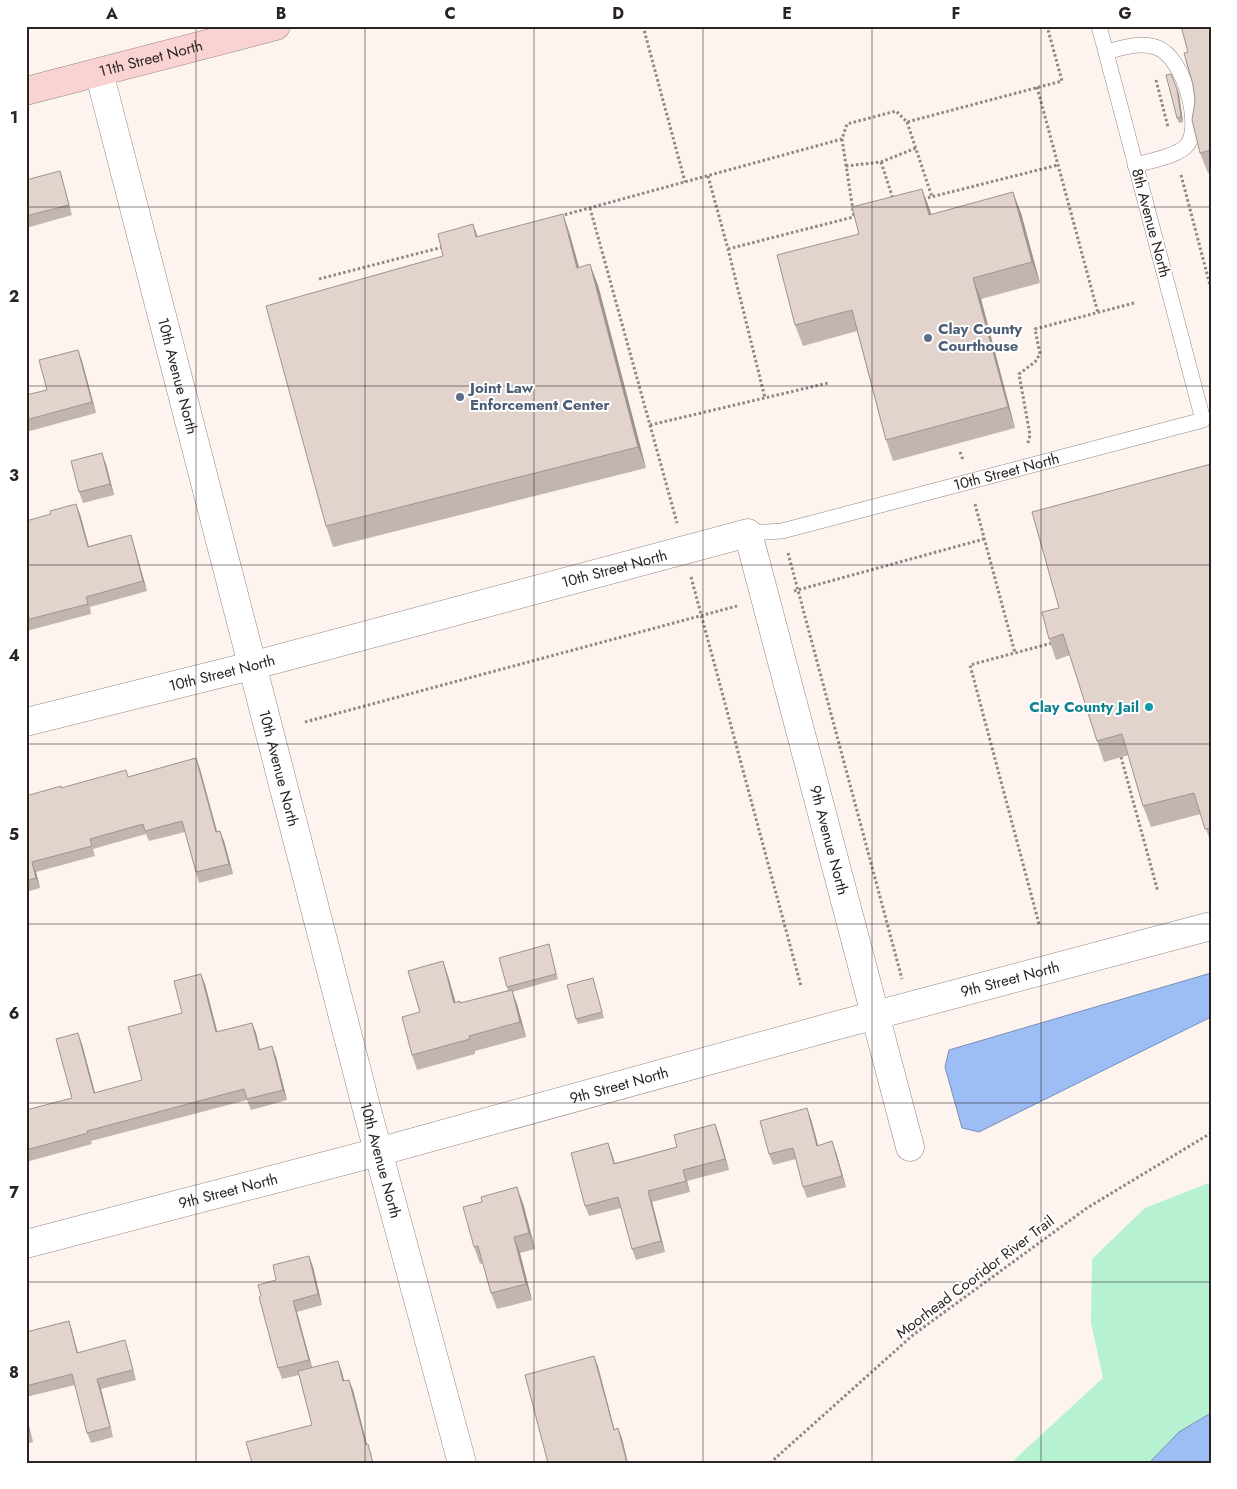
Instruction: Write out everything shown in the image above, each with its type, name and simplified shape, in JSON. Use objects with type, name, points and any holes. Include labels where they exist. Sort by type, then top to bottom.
[{"type":"street","name":"11th Street North","points":[[26,91],[99,72],[212,34],[276,26]]},
{"type":"street","name":"10th Avenue North","points":[[99,72],[251,666],[378,1152],[462,1463]]},
{"type":"street","name":"10th Street North","points":[[26,722],[251,666],[748,533]]},
{"type":"street","name":"9th Avenue North","points":[[748,533],[910,1146]]},
{"type":"street","name":"9th Street North","points":[[26,1244],[378,1152],[875,1015],[1211,926]]},
{"type":"lane","name":"8th Avenue North","points":[[1099,26],[1203,420]]},
{"type":"lane","points":[[1106,52],[1134,45],[1159,48],[1173,60],[1184,82],[1193,116],[1193,131],[1188,145],[1175,154],[1135,165]]},
{"type":"lane","name":"10th Street North","points":[[748,533],[782,531],[1203,420]]},
{"type":"path","points":[[643,26],[685,182]]},
{"type":"path","points":[[907,122],[1062,82],[1048,26]]},
{"type":"path","points":[[1037,87],[1098,313]]},
{"type":"path","points":[[854,217],[842,139],[847,124],[896,111],[907,122],[932,197]]},
{"type":"path","points":[[553,218],[842,139]]},
{"type":"path","points":[[846,166],[881,162],[916,148]]},
{"type":"path","points":[[881,162],[895,207]]},
{"type":"path","points":[[914,202],[1058,165]]},
{"type":"path","points":[[708,176],[765,398]]},
{"type":"path","points":[[590,208],[685,550],[701,616],[801,986]]},
{"type":"path","points":[[728,249],[863,215]]},
{"type":"path","points":[[319,279],[450,245]]},
{"type":"path","points":[[1028,448],[1030,435],[1019,374],[1035,362],[1040,354],[1035,329],[1134,303]]},
{"type":"path","points":[[650,425],[828,384]]},
{"type":"path","points":[[960,452],[1014,653]]},
{"type":"path","points":[[782,531],[909,1006]]},
{"type":"path","points":[[305,722],[984,539]]},
{"type":"path","points":[[1039,924],[970,665],[1052,643]]},
{"type":"path","points":[[1122,757],[1158,892]]},
{"type":"path","name":"Moorhead Cooridor River Trail","points":[[770,1463],[913,1335],[1087,1208],[1211,1133]]},
{"type":"green space","points":[[1211,1182],[1211,1413],[1179,1432],[1149,1463],[1014,1463],[1015,1459],[1103,1378],[1091,1323],[1092,1259],[1145,1208]]},
{"type":"water","points":[[1211,973],[1211,1017],[979,1132],[962,1128],[945,1067],[949,1050]]},
{"type":"water","points":[[1211,1413],[1211,1463],[1149,1463],[1179,1432]]},
{"type":"building","points":[[1181,26],[1211,26],[1211,150],[1200,153],[1192,120],[1195,101],[1193,85],[1184,53],[1188,52]]},
{"type":"building","points":[[1171,74],[1177,89],[1181,117],[1177,118],[1166,75]]},
{"type":"building","points":[[60,171],[69,205],[26,216],[26,180]]},
{"type":"building","name":"Clay County Courthouse","points":[[922,189],[929,215],[1013,192],[1032,262],[973,278],[1008,407],[886,440],[852,310],[795,325],[777,255],[859,234],[852,207]]},
{"type":"building","name":"Joint Law Enforcement Center","points":[[563,214],[577,268],[590,264],[638,447],[326,526],[266,306],[443,256],[438,234],[473,224],[476,237]]},
{"type":"building","points":[[78,350],[92,402],[26,420],[26,395],[47,390],[39,360]]},
{"type":"building","points":[[102,453],[110,484],[79,492],[71,461]]},
{"type":"building","name":"Clay County Jail","points":[[1211,464],[1211,828],[1205,829],[1194,793],[1143,806],[1122,734],[1097,741],[1063,634],[1049,639],[1042,612],[1059,608],[1032,512]]},
{"type":"building","points":[[76,504],[88,547],[131,535],[143,581],[86,597],[88,604],[26,620],[26,521],[51,514],[50,511]]},
{"type":"building","points":[[196,758],[216,832],[220,831],[229,864],[196,872],[182,821],[145,831],[143,824],[90,839],[92,846],[32,862],[36,878],[26,881],[26,796],[126,770],[128,777]]},
{"type":"building","points":[[549,944],[556,974],[507,987],[499,958]]},
{"type":"building","points":[[443,961],[454,1003],[512,990],[520,1022],[469,1036],[470,1039],[412,1055],[402,1017],[420,1012],[408,971]]},
{"type":"building","points":[[201,974],[216,1032],[252,1023],[259,1050],[272,1046],[283,1090],[247,1099],[244,1089],[87,1131],[88,1133],[26,1150],[26,1110],[72,1098],[56,1039],[78,1033],[94,1093],[142,1080],[128,1027],[182,1013],[174,981]]},
{"type":"building","points":[[593,978],[602,1012],[576,1019],[567,985]]},
{"type":"building","points":[[807,1108],[817,1146],[832,1141],[842,1176],[803,1187],[793,1148],[769,1154],[760,1121]]},
{"type":"building","points":[[715,1124],[725,1159],[683,1170],[686,1181],[648,1191],[661,1241],[632,1249],[618,1197],[585,1206],[571,1153],[608,1143],[614,1164],[677,1147],[674,1135]]},
{"type":"building","points":[[517,1187],[529,1233],[514,1237],[526,1284],[491,1293],[478,1246],[474,1247],[463,1207],[482,1202],[481,1197]]},
{"type":"building","points":[[309,1256],[318,1294],[293,1301],[309,1360],[278,1368],[259,1297],[261,1296],[258,1285],[276,1280],[273,1265]]},
{"type":"building","points":[[69,1321],[77,1353],[125,1340],[133,1370],[97,1379],[110,1427],[87,1433],[72,1374],[26,1386],[26,1332]]},
{"type":"building","points":[[594,1356],[614,1430],[618,1428],[627,1463],[548,1463],[525,1375]]},
{"type":"building","points":[[338,1361],[343,1381],[349,1380],[366,1445],[368,1444],[373,1463],[252,1463],[246,1442],[312,1425],[298,1371]]},
{"type":"building","points":[[26,1420],[29,1432],[26,1433]]},
{"type":"place","name":"Clay County Courthouse","points":[[928,338]]},
{"type":"place","name":"Joint Law Enforcement Center","points":[[460,397]]},
{"type":"place","name":"Clay County Jail","points":[[1149,707]]}]
